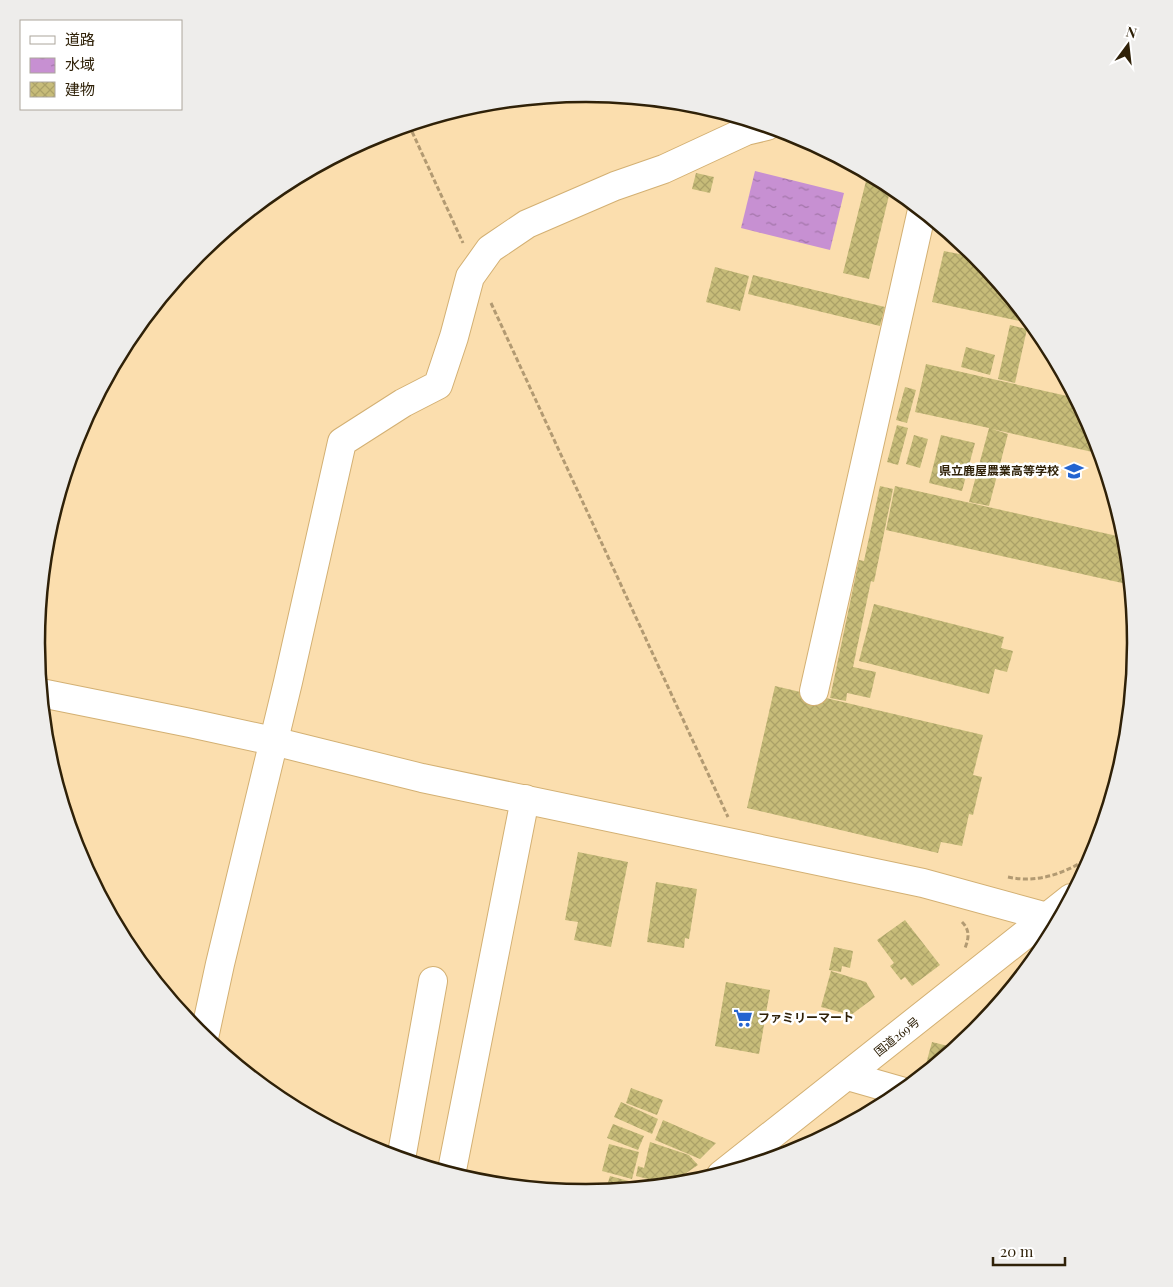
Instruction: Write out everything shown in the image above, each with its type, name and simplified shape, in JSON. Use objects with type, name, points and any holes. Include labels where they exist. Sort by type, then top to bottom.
[{"type":"main road","points":[[206,1028],[342,442],[403,403],[438,385],[454,337],[470,277],[490,250],[527,224],[615,186],[664,170],[748,127]]},
{"type":"main road","points":[[814,691],[920,217]]},
{"type":"main road","points":[[48,694],[273,741],[422,778],[923,883],[1049,925]]},
{"type":"main road","points":[[452,1168],[526,799]]},
{"type":"main road","name":"国道269号","points":[[718,1169],[848,1076],[1047,927]]},
{"type":"main road","points":[[402,1153],[434,981]]},
{"type":"main road","points":[[848,1076],[894,1089]]},
{"type":"path","points":[[412,131],[467,251]]},
{"type":"path","points":[[488,296],[728,817]]},
{"type":"path","points":[[1006,877],[1034,879],[1058,874],[1081,863]]},
{"type":"path","points":[[959,919],[967,927],[969,936],[961,954]]},
{"type":"water","points":[[755,171],[844,193],[830,250],[741,228]]},
{"type":"building","points":[[696,173],[714,177],[710,193],[692,189]]},
{"type":"building","points":[[866,181],[868,181],[889,195],[869,279],[843,273]]},
{"type":"building","points":[[944,251],[963,255],[994,286],[1021,321],[932,302]]},
{"type":"building","points":[[715,267],[749,276],[740,311],[706,302]]},
{"type":"building","points":[[753,275],[885,307],[880,326],[748,294]]},
{"type":"building","points":[[1010,325],[1027,329],[1015,383],[998,379]]},
{"type":"building","points":[[966,347],[995,355],[990,375],[961,367]]},
{"type":"building","points":[[926,364],[1068,396],[1093,452],[992,429],[1008,434],[989,506],[969,502],[989,428],[915,412]]},
{"type":"building","points":[[905,387],[916,390],[907,423],[896,420]]},
{"type":"building","points":[[897,425],[908,428],[898,465],[887,462]]},
{"type":"building","points":[[914,435],[928,439],[920,468],[906,464]]},
{"type":"building","points":[[941,435],[975,443],[962,491],[929,483]]},
{"type":"building","points":[[880,486],[893,489],[874,582],[871,581],[853,667],[876,672],[870,698],[847,693],[846,701],[830,698],[859,560],[864,561]]},
{"type":"building","points":[[895,486],[1118,536],[1124,583],[886,530]]},
{"type":"building","points":[[874,604],[1004,637],[1001,648],[1013,651],[1007,672],[995,669],[989,694],[859,661]]},
{"type":"building","points":[[775,686],[983,735],[973,775],[982,777],[973,815],[969,814],[962,846],[941,842],[938,853],[747,808]]},
{"type":"building","points":[[578,852],[628,862],[611,947],[574,940],[578,922],[565,920]]},
{"type":"building","points":[[656,882],[697,889],[689,939],[685,938],[684,948],[647,942]]},
{"type":"building","points":[[905,920],[940,965],[912,986],[905,977],[901,980],[890,966],[894,963],[877,940]]},
{"type":"building","points":[[834,947],[853,951],[850,968],[842,966],[841,972],[829,970]]},
{"type":"building","points":[[831,971],[866,982],[875,997],[851,1015],[821,1007]]},
{"type":"building","name":"ファミリーマート","points":[[726,982],[770,990],[759,1054],[715,1046]]},
{"type":"building","points":[[932,1042],[949,1046],[944,1051],[926,1065]]},
{"type":"building","points":[[631,1088],[663,1100],[657,1115],[626,1103]]},
{"type":"building","points":[[621,1102],[658,1119],[652,1134],[614,1117]]},
{"type":"building","points":[[663,1120],[716,1143],[700,1159],[655,1140]]},
{"type":"building","points":[[613,1124],[644,1136],[638,1150],[607,1138]]},
{"type":"building","points":[[650,1142],[689,1155],[698,1165],[681,1177],[654,1180],[636,1176],[638,1166],[644,1168]]},
{"type":"building","points":[[609,1144],[639,1152],[632,1179],[602,1171]]},
{"type":"building","points":[[610,1176],[634,1183],[622,1184],[607,1184]]},
{"type":"place","name":"県立鹿屋農業高等学校","points":[[1074,471]]},
{"type":"place","name":"ファミリーマート","points":[[743,1018]]}]
